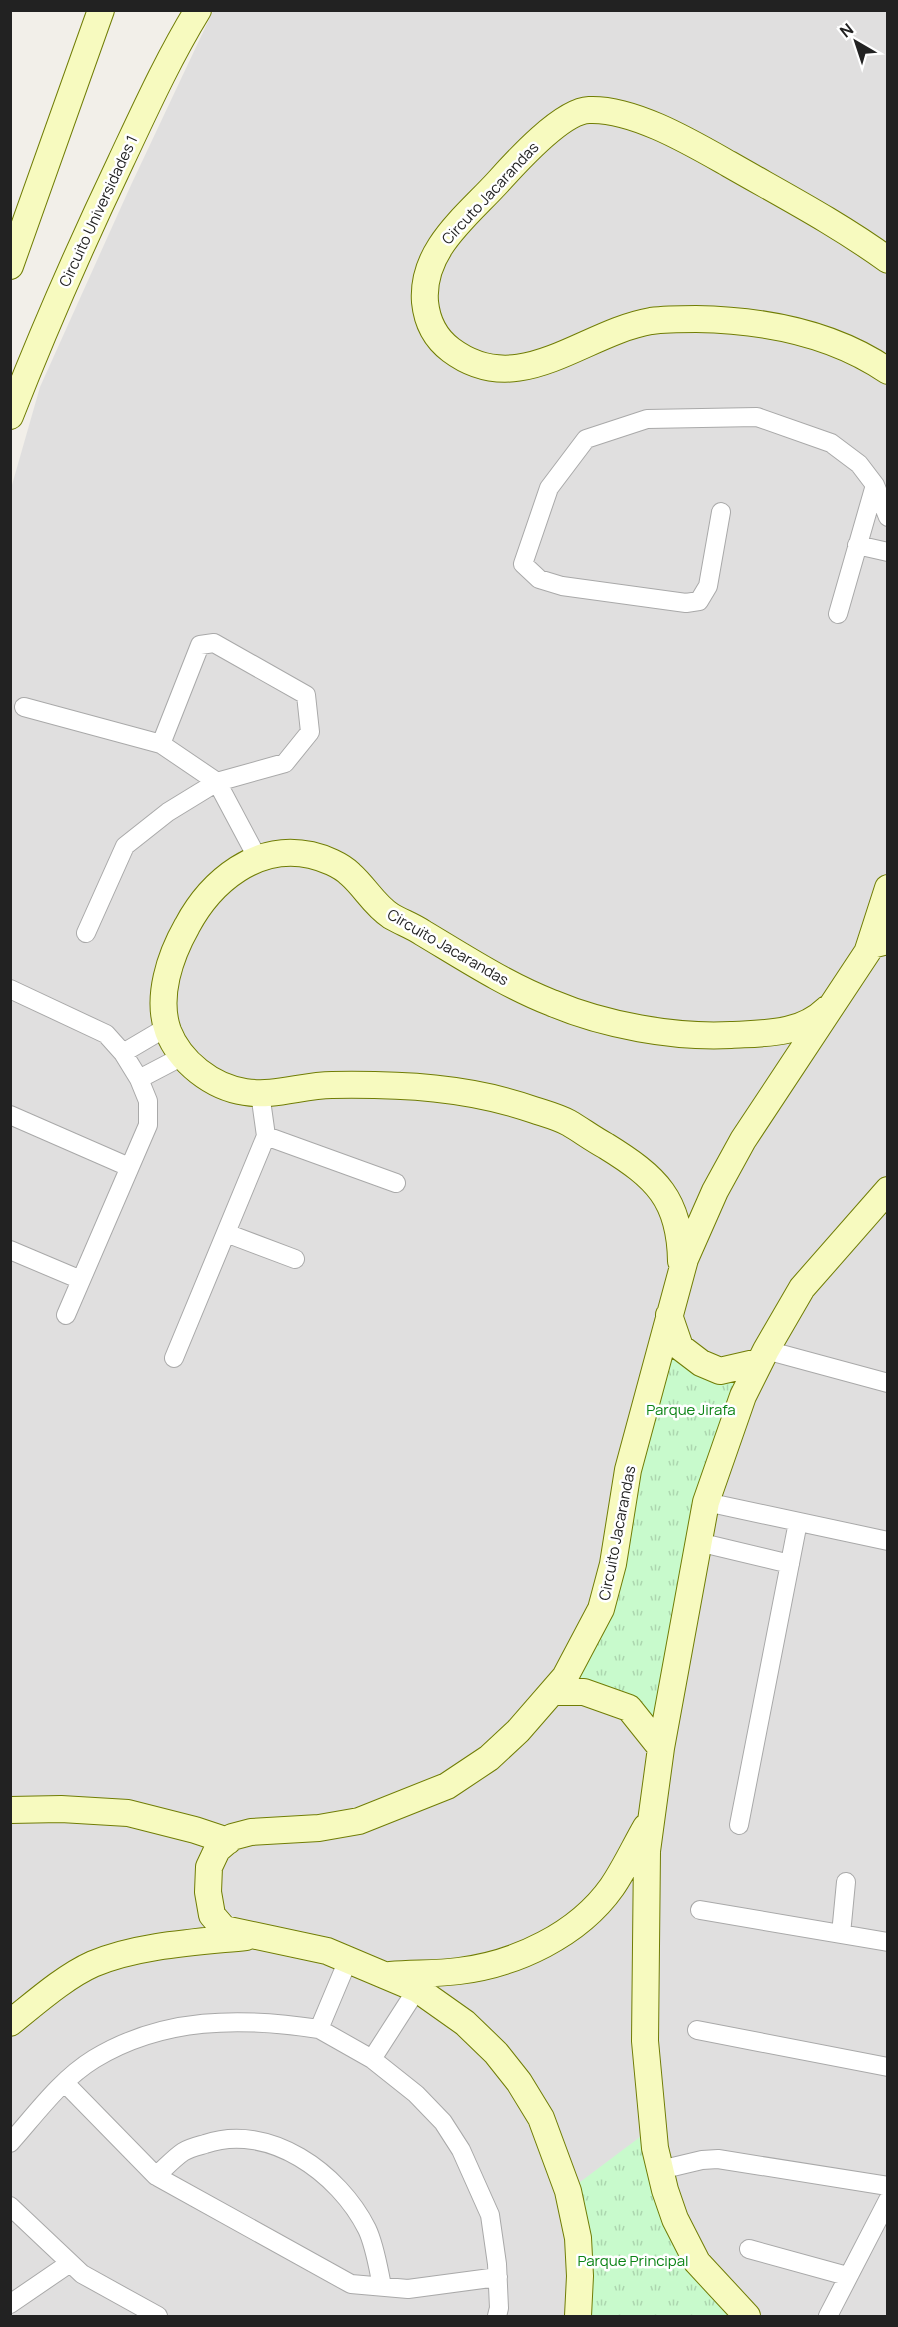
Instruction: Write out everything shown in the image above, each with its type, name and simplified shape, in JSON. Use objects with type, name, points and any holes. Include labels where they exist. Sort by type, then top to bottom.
[{"type":"street","points":[[10,266],[101,10]]},
{"type":"street","name":"Circuito Universidades 1","points":[[10,416],[87,231],[175,47],[198,10]]},
{"type":"street","name":"Circuto Jacarandas","points":[[888,260],[798,202],[696,145],[627,116],[592,110],[582,111],[572,116],[536,143],[465,215],[443,241],[431,262],[424,290],[428,321],[436,335],[456,353],[486,368],[506,370],[532,366],[602,336],[648,322],[717,319],[752,322],[829,341],[888,371]]},
{"type":"street","points":[[721,512],[708,586],[699,601],[686,603],[562,586],[539,579],[523,564],[549,488],[586,439],[646,418],[757,417],[831,443],[859,464],[875,485],[888,517]]},
{"type":"street","points":[[838,614],[875,485]]},
{"type":"street","points":[[857,545],[888,552]]},
{"type":"street","points":[[86,933],[125,846],[168,812],[217,782],[285,763],[310,732],[306,695],[214,643],[200,645],[161,744]]},
{"type":"street","points":[[24,707],[161,744],[217,782],[258,859]]},
{"type":"street","name":"Circuito Jacarandas","points":[[228,1841],[232,1837],[251,1832],[319,1828],[359,1821],[447,1786],[489,1758],[519,1731],[554,1692],[571,1667],[601,1609],[614,1564],[628,1470],[681,1271],[680,1231],[668,1199],[660,1187],[633,1164],[566,1121],[488,1096],[438,1088],[329,1085],[260,1093],[244,1092],[218,1083],[195,1069],[174,1043],[167,1027],[164,987],[185,928],[216,886],[232,872],[270,855],[295,853],[325,860],[349,872],[368,895],[390,915],[521,989],[553,1004],[584,1014],[681,1034],[764,1034],[782,1032],[807,1023],[836,1000]]},
{"type":"street","points":[[681,1271],[715,1191],[743,1140],[836,1000],[878,946],[888,888]]},
{"type":"street","points":[[10,989],[106,1034],[123,1053],[139,1079],[148,1101],[148,1125],[66,1315]]},
{"type":"street","points":[[123,1053],[167,1027]]},
{"type":"street","points":[[139,1079],[183,1056]]},
{"type":"street","points":[[174,1358],[266,1136],[260,1093]]},
{"type":"street","points":[[10,1115],[129,1167]]},
{"type":"street","points":[[266,1136],[396,1183]]},
{"type":"street","points":[[747,2316],[697,2262],[675,2219],[655,2148],[645,2041],[647,1851],[662,1748],[706,1503],[743,1396],[762,1356],[802,1288],[888,1190]]},
{"type":"street","points":[[226,1233],[295,1259]]},
{"type":"street","points":[[10,1250],[81,1280]]},
{"type":"street","points":[[669,1314],[680,1347],[701,1363],[720,1371],[762,1356],[888,1383]]},
{"type":"street","points":[[706,1503],[888,1541]]},
{"type":"street","points":[[739,1825],[798,1522]]},
{"type":"street","points":[[698,1542],[790,1564]]},
{"type":"street","points":[[554,1692],[584,1692],[629,1708],[662,1748]]},
{"type":"street","points":[[10,1810],[61,1809],[128,1813],[228,1841]]},
{"type":"street","points":[[384,1975],[459,1971],[492,1965],[549,1942],[582,1919],[612,1887],[652,1818]]},
{"type":"street","points":[[228,1841],[217,1850],[209,1867],[208,1892],[212,1915],[224,1929],[327,1951],[417,1989],[465,2023],[496,2053],[519,2082],[541,2118],[568,2191],[578,2238],[580,2276],[578,2316]]},
{"type":"street","points":[[841,1934],[846,1882]]},
{"type":"street","points":[[700,1910],[888,1942]]},
{"type":"street","points":[[10,2023],[91,1965],[123,1954],[255,1936]]},
{"type":"street","points":[[319,2029],[348,1960]]},
{"type":"street","points":[[372,2059],[417,1989]]},
{"type":"street","points":[[10,2143],[41,2106],[65,2083],[93,2060],[128,2042],[172,2028],[216,2022],[273,2022],[319,2029],[372,2059],[416,2094],[443,2122],[461,2150],[490,2214],[498,2277],[497,2316]]},
{"type":"street","points":[[696,2030],[888,2067]]},
{"type":"street","points":[[65,2083],[156,2176],[351,2284],[408,2289],[498,2277]]},
{"type":"street","points":[[156,2176],[184,2151],[219,2139],[254,2140],[287,2151],[322,2172],[350,2202],[368,2230],[382,2286]]},
{"type":"street","points":[[660,2170],[702,2160],[718,2159],[888,2186]]},
{"type":"street","points":[[828,2316],[888,2200]]},
{"type":"street","points":[[10,2206],[82,2274],[158,2316]]},
{"type":"street","points":[[749,2249],[847,2276]]},
{"type":"street","points":[[10,2304],[70,2263]]},
{"type":"shaded area","points":[[213,11],[887,11],[887,2316],[11,2316],[10,492],[40,387]]},
{"type":"green space","name":"Parque Jirafa","points":[[669,1314],[701,1363],[759,1362],[743,1396],[661,1748],[621,1706],[554,1692],[583,1647]]},
{"type":"green space","name":"Parque Principal","points":[[652,2128],[665,2190],[747,2316],[576,2316],[568,2191]]}]
